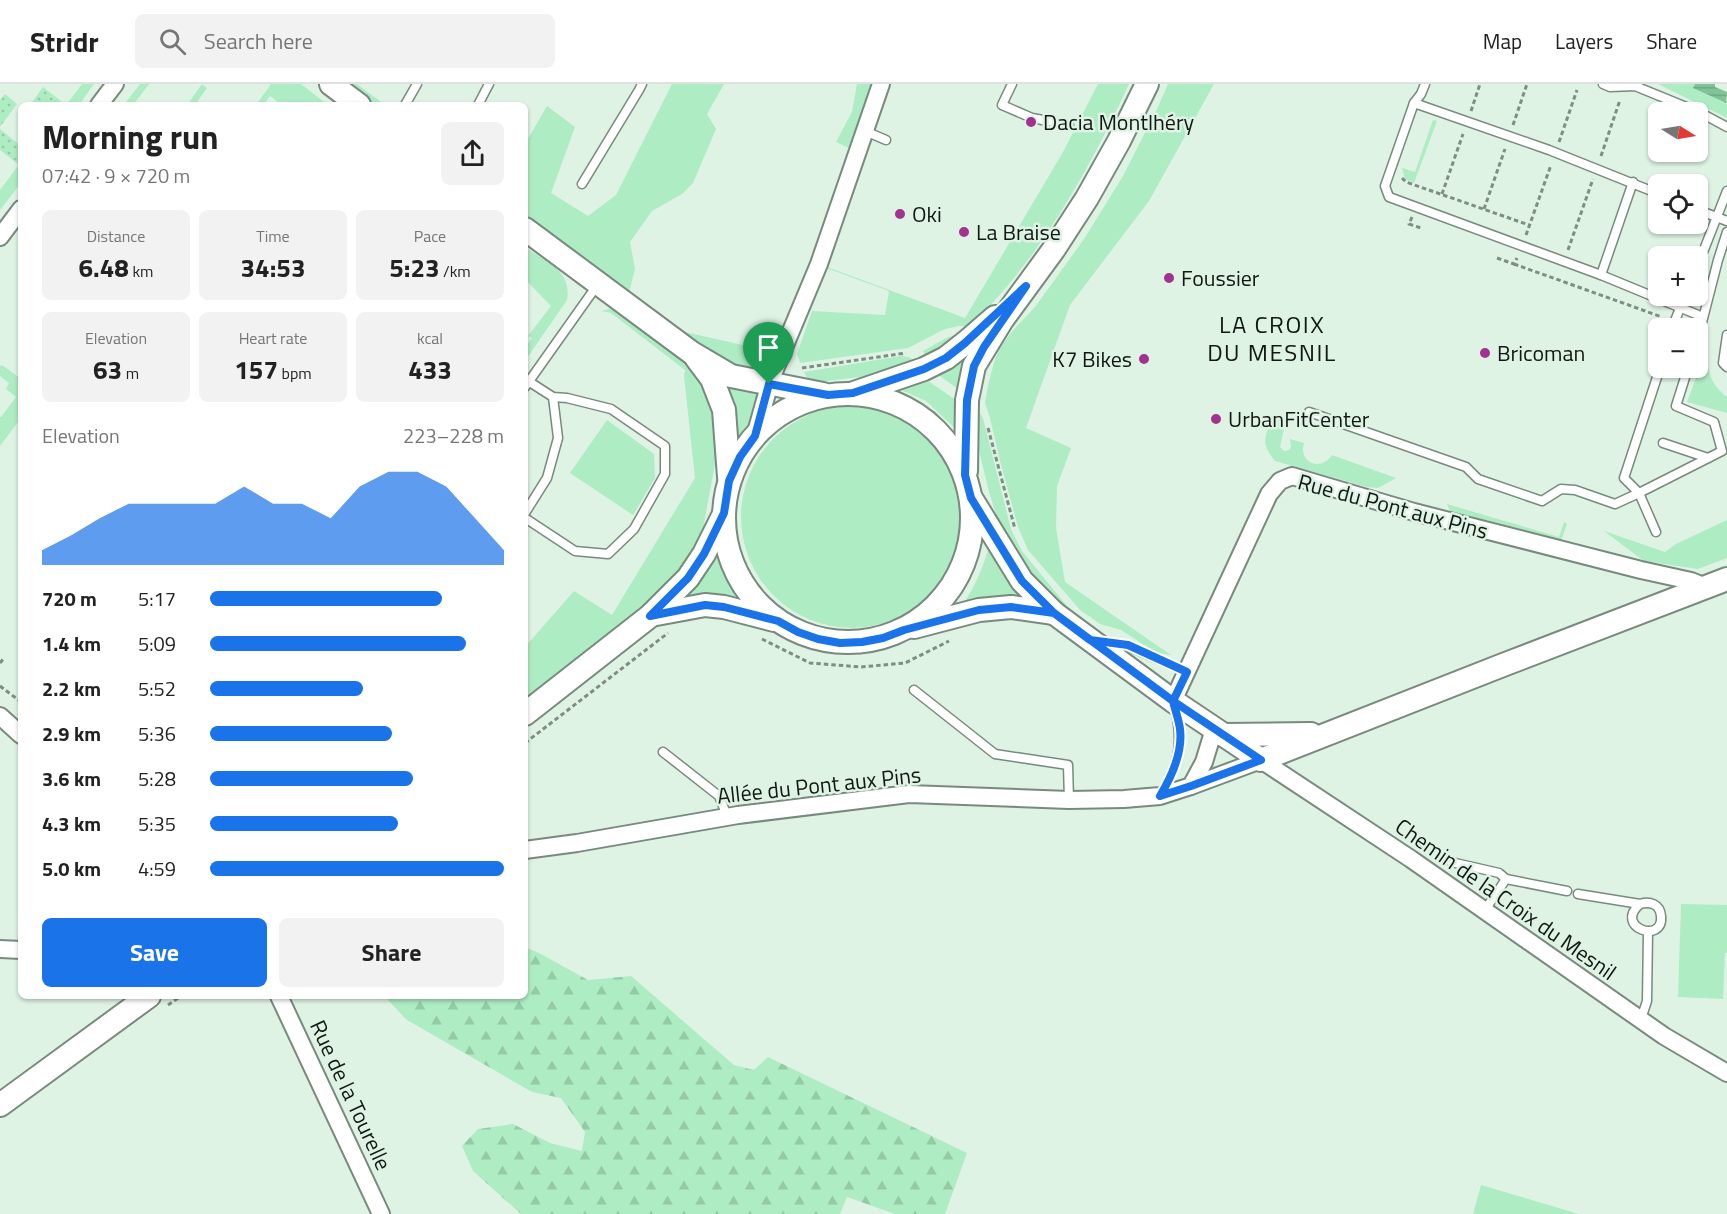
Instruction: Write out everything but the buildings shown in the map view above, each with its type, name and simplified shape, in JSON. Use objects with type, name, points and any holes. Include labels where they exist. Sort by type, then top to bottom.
[{"type":"main road","points":[[331,84],[355,102]]},
{"type":"main road","points":[[965,475],[967,400],[974,366],[984,347],[1054,249],[1087,198],[1147,84]]},
{"type":"main road","points":[[528,231],[692,353],[731,376],[828,395]]},
{"type":"main road","points":[[853,393],[924,369],[946,358],[982,329],[1026,286]]},
{"type":"main road","points":[[692,353],[712,379],[724,410],[729,481],[724,513],[727,544],[737,574],[755,600],[778,621],[798,632],[840,643],[883,638],[979,610],[1011,607],[1054,613]]},
{"type":"main road","points":[[729,481],[740,457],[755,436],[770,421],[807,400],[853,393],[878,397],[901,405],[922,417],[940,433],[955,453],[965,475],[971,498],[973,525],[968,551],[959,575],[945,597],[926,616],[904,630]]},
{"type":"main road","points":[[971,498],[1022,581],[1054,613],[1173,701],[1261,760]]},
{"type":"main road","points":[[528,712],[650,616],[688,578],[704,554],[724,513]]},
{"type":"main road","name":"Rue du Pont aux Pins","points":[[1261,760],[1503,664],[1717,584]]},
{"type":"main road","points":[[650,616],[705,605],[724,607],[778,621]]},
{"type":"main road","name":"Rue du Pont aux Pins","points":[[1218,732],[1324,734]]},
{"type":"main road","points":[[0,1105],[145,999]]},
{"type":"street","points":[[101,102],[115,84]]},
{"type":"street","points":[[755,436],[769,384],[819,264],[881,84]]},
{"type":"street","points":[[0,237],[18,213]]},
{"type":"street","name":"Rue du Pont aux Pins","points":[[1173,701],[1269,494],[1280,481],[1292,476],[1414,512],[1641,570],[1717,584]]},
{"type":"street","points":[[1191,786],[1218,732]]},
{"type":"street","name":"Allée du Pont aux Pins","points":[[528,850],[727,816],[909,794],[1069,800],[1160,796],[1261,760]]},
{"type":"street","name":"Chemin de la Croix du Mesnil","points":[[1261,760],[1411,859],[1664,1036],[1727,1073]]},
{"type":"street","points":[[0,949],[18,950]]},
{"type":"street","name":"Rue de la Tourelle","points":[[280,999],[381,1214]]},
{"type":"lane","points":[[480,102],[489,84]]},
{"type":"lane","points":[[582,184],[642,84]]},
{"type":"lane","points":[[1012,84],[1002,105],[1032,118],[1069,125]]},
{"type":"lane","points":[[1425,84],[1414,103],[1385,186],[1389,197],[1601,275],[1703,317],[1727,232]]},
{"type":"lane","points":[[1603,84],[1610,87],[1635,86],[1701,113],[1727,127]]},
{"type":"lane","points":[[406,102],[413,86]]},
{"type":"lane","points":[[1414,103],[1555,152],[1648,189]]},
{"type":"lane","points":[[865,131],[886,140]]},
{"type":"lane","points":[[1601,275],[1633,182]]},
{"type":"lane","points":[[1706,246],[1727,191]]},
{"type":"lane","points":[[1708,214],[1727,221]]},
{"type":"lane","points":[[528,379],[598,284]]},
{"type":"lane","points":[[1676,318],[1681,307]]},
{"type":"lane","points":[[1727,335],[1723,363],[1727,367]]},
{"type":"lane","points":[[1656,532],[1639,493],[1624,478],[1657,378]]},
{"type":"lane","points":[[1309,412],[1466,467],[1478,479],[1542,501],[1561,489],[1575,490],[1615,504],[1722,451],[1714,422],[1676,406],[1685,378]]},
{"type":"lane","points":[[528,383],[554,397],[611,409],[665,446],[665,474],[634,529],[608,554],[575,550],[528,520]]},
{"type":"lane","points":[[528,508],[547,478],[558,438],[554,397]]},
{"type":"lane","points":[[1663,443],[1708,458]]},
{"type":"lane","points":[[1090,640],[1128,645],[1187,672]]},
{"type":"lane","points":[[914,690],[995,754],[1068,765],[1069,800]]},
{"type":"lane","points":[[1160,796],[1171,778],[1179,749],[1180,729],[1173,701]]},
{"type":"lane","points":[[663,752],[719,796],[727,816]]},
{"type":"lane","points":[[1452,862],[1499,873],[1506,879],[1567,891]]},
{"type":"lane","points":[[1485,910],[1506,879]]},
{"type":"lane","points":[[1578,894],[1640,904]]},
{"type":"lane","points":[[1653,903],[1658,907],[1662,920],[1654,930],[1641,931],[1636,927],[1633,914],[1635,908],[1640,904],[1653,903]]},
{"type":"lane","points":[[1641,1019],[1647,1001],[1648,932]]},
{"type":"path","points":[[1442,194],[1465,120],[1480,84]]},
{"type":"path","points":[[1514,264],[1577,90]]},
{"type":"path","points":[[1575,255],[1567,252],[1621,97]]},
{"type":"path","points":[[1400,174],[1406,182],[1529,225]]},
{"type":"path","points":[[1497,258],[1655,318]]},
{"type":"path","points":[[1557,279],[1564,262]]},
{"type":"path","points":[[802,368],[912,352]]},
{"type":"path","points":[[986,418],[1016,529]]},
{"type":"path","points":[[528,741],[673,629]]},
{"type":"path","points":[[758,637],[810,663],[861,667],[905,663],[953,639]]},
{"type":"path","points":[[0,663],[4,658]]},
{"type":"path","points":[[0,686],[18,700]]},
{"type":"green space","points":[[82,84],[94,84],[81,102],[68,102]]},
{"type":"green space","points":[[140,84],[149,84],[136,102],[126,102]]},
{"type":"green space","points":[[202,84],[207,88],[197,102],[189,102]]},
{"type":"green space","points":[[271,84],[301,84],[324,102],[278,102],[270,96],[265,102],[258,102]]},
{"type":"green space","points":[[342,84],[357,84],[381,102],[366,102]]},
{"type":"green space","points":[[672,84],[724,84],[707,114],[716,129],[693,183],[682,194],[652,211],[630,242],[635,269],[629,293],[528,218],[528,139],[547,106],[575,127],[551,193],[588,216],[616,195]]},
{"type":"green space","points":[[857,84],[872,84],[849,148],[836,142],[852,112]]},
{"type":"green space","points":[[1098,84],[1129,84],[1079,181],[1040,244],[994,301],[969,326],[945,329],[908,348],[800,363],[797,354],[812,311],[885,315],[889,291],[819,264],[965,318],[1063,152]]},
{"type":"green space","points":[[1168,84],[1214,84],[1149,201],[1070,305],[1026,428],[1071,448],[1057,486],[1056,528],[1065,582],[1171,655],[1157,653],[1121,630],[1100,624],[1080,610],[1028,550],[1018,527],[985,403],[995,359],[1001,346],[1035,307],[1084,239],[1123,176]]},
{"type":"green space","points":[[1658,84],[1695,84],[1694,88],[1725,103],[1727,100],[1727,118],[1708,109],[1708,102],[1695,102]]},
{"type":"green space","points":[[43,87],[62,102],[32,102]]},
{"type":"green space","points":[[5,94],[17,104],[0,127],[0,100]]},
{"type":"green space","points":[[1433,120],[1437,121],[1414,183],[1405,179],[1402,168],[1415,172]]},
{"type":"green space","points":[[0,129],[18,144],[18,164],[0,150]]},
{"type":"green space","points":[[18,166],[18,187],[0,210],[0,190]]},
{"type":"green space","points":[[528,249],[549,262],[561,274],[566,281],[567,300],[528,357],[528,344],[532,338],[528,336],[551,306],[528,282]]},
{"type":"green space","points":[[613,308],[690,364],[706,386],[720,437],[702,534],[677,581],[528,698],[528,644],[574,591],[612,615],[695,478],[685,370],[611,313],[601,311]]},
{"type":"green space","points":[[685,332],[756,348],[755,364],[749,371],[733,365]]},
{"type":"green space","points":[[962,333],[926,359],[923,351],[946,338]]},
{"type":"green space","points":[[972,345],[961,391],[934,372]]},
{"type":"green space","points":[[901,356],[909,357],[916,363],[868,376],[810,383],[804,372]]},
{"type":"green space","points":[[2,365],[18,377],[18,422],[0,446],[0,417],[16,397],[6,389],[9,383],[0,376]]},
{"type":"green space","points":[[1708,365],[1711,377],[1727,397],[1727,413],[1687,402],[1696,378],[1708,378]]},
{"type":"green space","points":[[714,373],[758,392],[746,430],[733,447]]},
{"type":"green space","points":[[922,377],[959,402],[960,433],[926,401],[892,386]]},
{"type":"green space","points":[[852,406],[874,408],[894,414],[922,431],[938,447],[955,475],[961,495],[963,517],[961,539],[955,559],[938,587],[922,603],[894,620],[874,626],[852,628],[830,626],[810,620],[782,603],[766,587],[749,559],[743,539],[741,517],[743,495],[749,475],[766,447],[782,431],[810,414],[830,408]]},
{"type":"green space","points":[[978,410],[983,418],[1011,529],[1022,551],[1076,617],[1034,582],[1005,543],[989,492],[975,434]]},
{"type":"green space","points":[[1272,418],[1286,422],[1280,447],[1284,451],[1291,447],[1290,439],[1304,443],[1304,456],[1312,463],[1322,463],[1332,455],[1396,478],[1378,488],[1367,487],[1275,461],[1267,449],[1265,440]]},
{"type":"green space","points":[[607,420],[654,454],[655,478],[633,515],[570,473]]},
{"type":"green space","points":[[1447,504],[1559,537],[1564,522],[1567,524],[1561,541],[1450,511]]},
{"type":"green space","points":[[1727,520],[1727,558],[1698,569],[1644,561],[1604,531],[1665,552],[1676,544]]},
{"type":"green space","points":[[991,540],[1034,603],[961,607],[979,575]]},
{"type":"green space","points":[[714,546],[738,603],[672,605]]},
{"type":"green space","points":[[1681,904],[1727,905],[1727,953],[1725,953],[1723,999],[1678,997]]},
{"type":"green space","points":[[528,948],[588,980],[631,976],[734,1065],[754,1070],[768,1057],[967,1153],[945,1214],[895,1214],[847,1197],[840,1214],[521,1214],[473,1171],[462,1146],[478,1129],[513,1124],[550,1143],[582,1151],[585,1132],[561,1098],[532,1092],[407,1020],[387,999],[528,999]]},
{"type":"green space","points":[[1481,1185],[1579,1214],[1473,1214]]},
{"type":"shaded area","points":[[1695,84],[1715,84],[1715,87],[1727,92],[1726,103],[1693,88]]},
{"type":"place","name":"Dacia Montlhéry","points":[[1031,122]]},
{"type":"place","name":"Oki","points":[[900,214]]},
{"type":"place","name":"La Braise","points":[[964,232]]},
{"type":"place","name":"Foussier","points":[[1169,278]]},
{"type":"place","name":"Bricoman","points":[[1485,353]]},
{"type":"place","name":"K7 Bikes","points":[[1144,359]]},
{"type":"place","name":"UrbanFitCenter","points":[[1216,419]]},
{"type":"district","name":"LA CROIX DU MESNIL","points":[[1272,339]]},
{"type":"route","points":[[769,384],[755,436],[740,457],[729,481],[724,513],[704,554],[688,578],[650,616],[705,605],[724,607],[778,621],[798,632],[818,639],[840,643],[883,638],[979,610],[1011,607],[1054,613],[1173,701],[1180,729],[1179,749],[1171,778],[1160,796],[1261,760],[1173,701],[1187,672],[1128,645],[1090,640],[1054,613],[1022,581],[971,498],[965,475],[967,400],[974,366],[984,347],[1026,286],[965,343],[946,358],[924,369],[853,393],[828,395],[769,384]]}]
